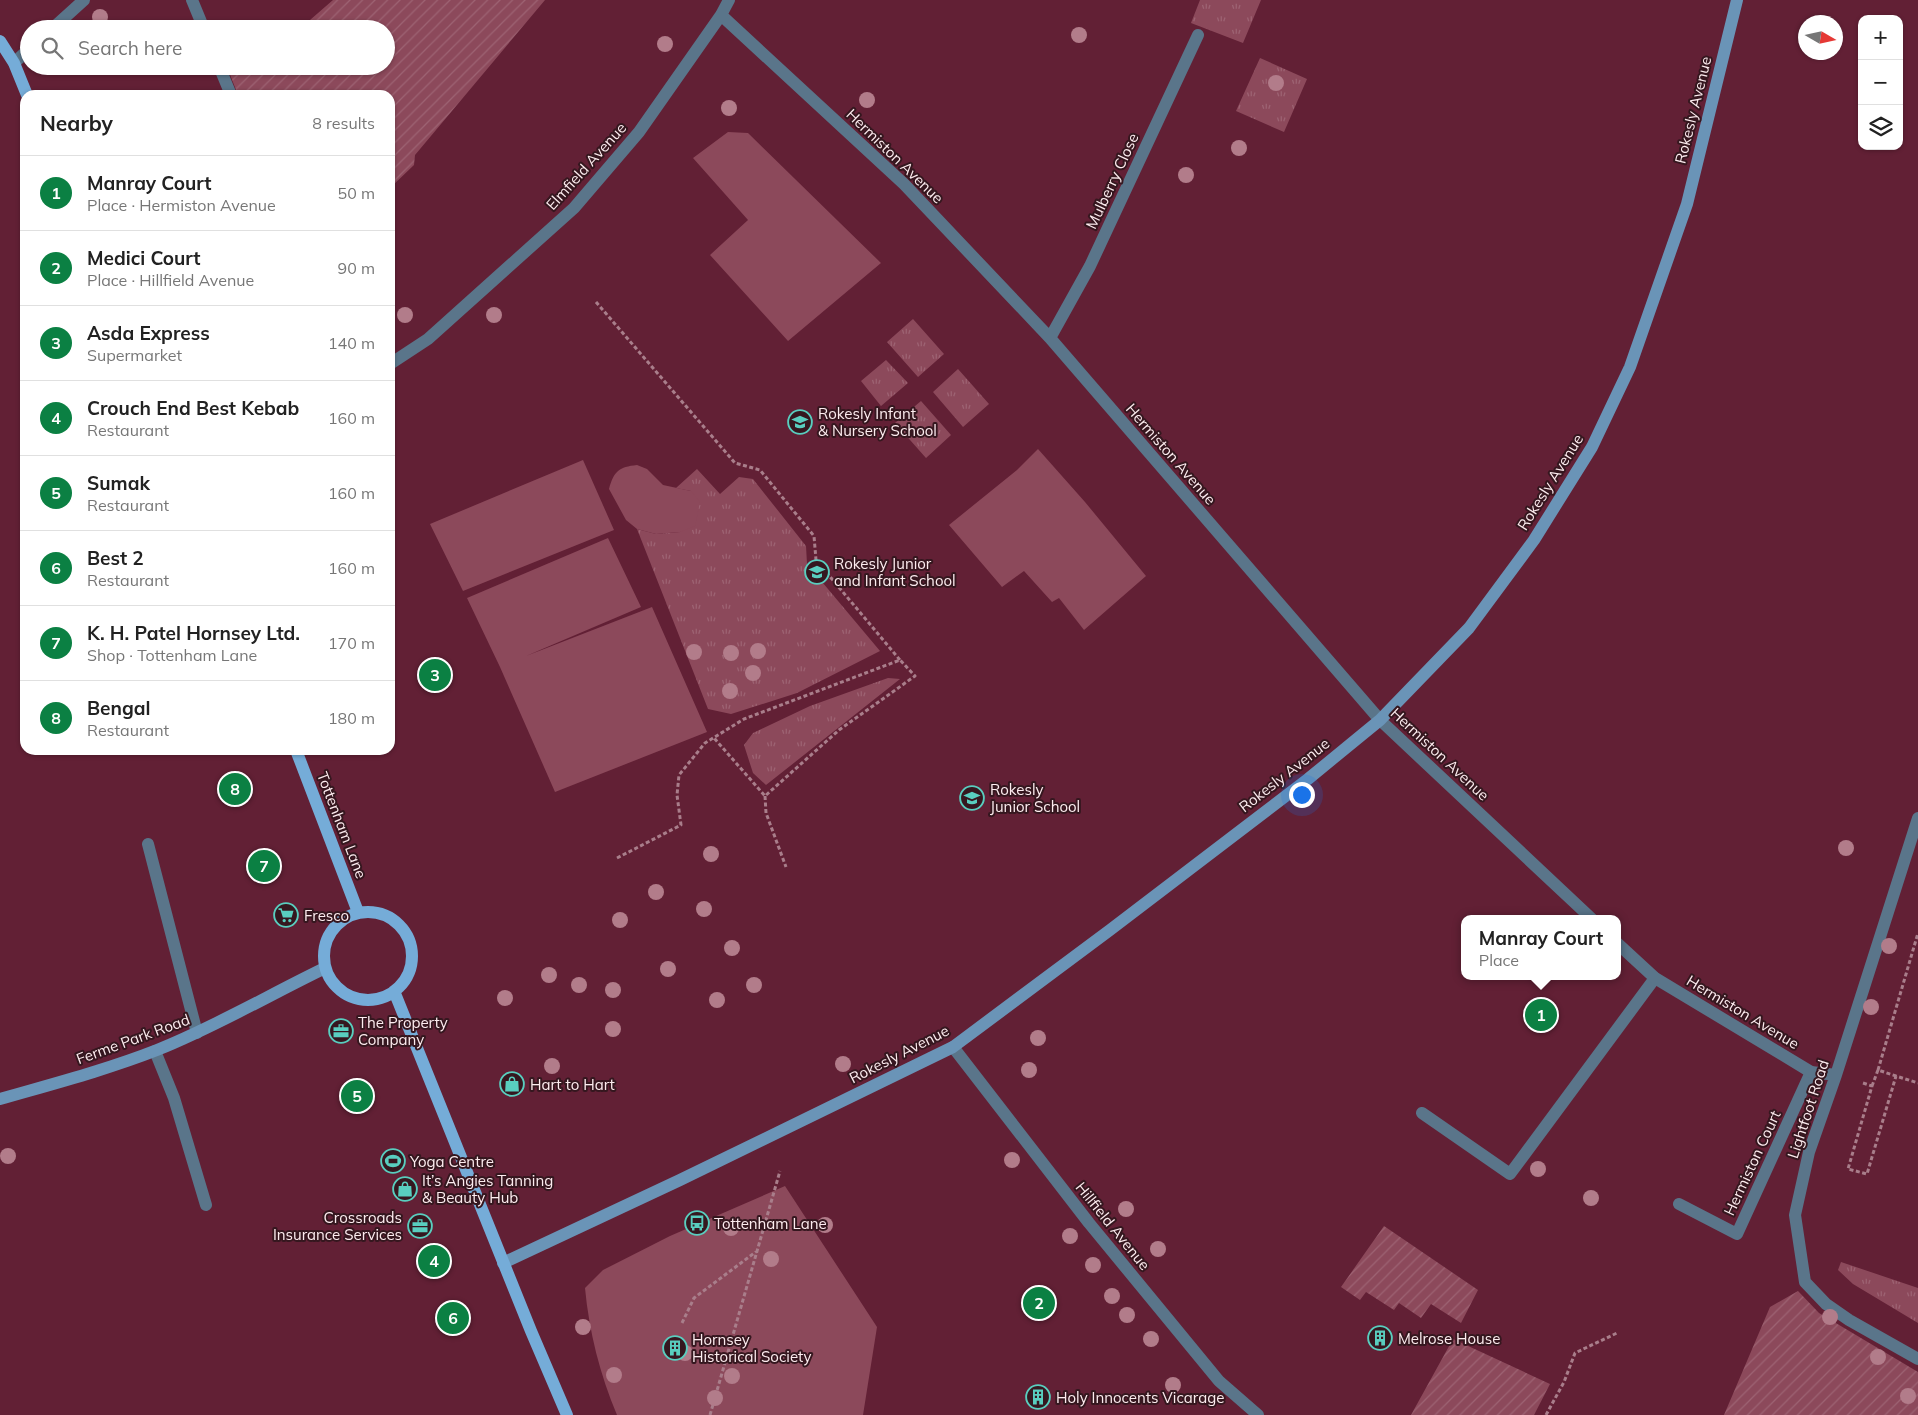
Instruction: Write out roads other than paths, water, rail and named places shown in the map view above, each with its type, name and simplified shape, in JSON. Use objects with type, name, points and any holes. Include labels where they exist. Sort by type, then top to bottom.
[{"type":"main road","points":[[0,41],[14,63],[25,90]]},
{"type":"main road","name":"Tottenham Lane","points":[[298,755],[358,912]]},
{"type":"main road","points":[[358,912],[374,912],[386,915],[399,924],[409,939],[412,953],[410,968],[405,980],[394,992],[379,999],[364,1000],[344,994],[333,984],[324,968],[324,947],[331,930],[342,919],[358,912]]},
{"type":"main road","points":[[394,992],[566,1415]]},
{"type":"street","points":[[62,20],[84,0]]},
{"type":"street","points":[[192,0],[200,20]]},
{"type":"street","name":"Elmfield Avenue","points":[[395,361],[428,339],[574,208],[639,132],[721,15],[729,0]]},
{"type":"street","name":"Rokesly Avenue","points":[[503,1263],[680,1180],[953,1047],[1300,785],[1380,720],[1469,628],[1534,540],[1592,447],[1630,367],[1687,204],[1737,0]]},
{"type":"street","name":"Hermiston Avenue","points":[[721,15],[904,184],[1050,338],[1380,720],[1588,915]]},
{"type":"street","name":"Mulberry Close","points":[[1050,338],[1090,266],[1198,35]]},
{"type":"street","points":[[14,63],[20,57]]},
{"type":"street","points":[[222,75],[228,90]]},
{"type":"street","name":"Lightfoot Road","points":[[1918,818],[1836,1075],[1809,1152],[1795,1215],[1805,1282],[1826,1304],[1848,1320],[1918,1359]]},
{"type":"street","points":[[148,844],[197,1033]]},
{"type":"street","name":"Hermiston Avenue","points":[[1621,947],[1655,978],[1811,1072],[1836,1075]]},
{"type":"street","name":"Ferme Park Road","points":[[0,1099],[96,1071],[155,1051],[197,1033],[324,968]]},
{"type":"street","points":[[1422,1112],[1510,1174],[1655,978]]},
{"type":"street","name":"Hillfield Avenue","points":[[953,1047],[1089,1223],[1207,1366],[1220,1381],[1258,1415]]},
{"type":"street","points":[[155,1051],[174,1098],[206,1205]]},
{"type":"street","name":"Hermiston Court","points":[[1679,1204],[1737,1234],[1811,1072]]},
{"type":"place","name":"Rokesly Infant & Nursery School","points":[[800,422]]},
{"type":"place","name":"Rokesly Junior and Infant School","points":[[817,572]]},
{"type":"place","name":"Asda Express","points":[[435,675]]},
{"type":"place","name":"Bengal","points":[[235,789]]},
{"type":"place","name":"Rokesly Junior School","points":[[972,798]]},
{"type":"place","name":"K. H. Patel Hornsey Ltd.","points":[[264,866]]},
{"type":"place","name":"Fresco","points":[[286,915]]},
{"type":"place","name":"Manray Court","points":[[1541,1015]]},
{"type":"place","name":"The Property Company","points":[[341,1031]]},
{"type":"place","name":"Hart to Hart","points":[[512,1084]]},
{"type":"place","name":"Sumak","points":[[357,1096]]},
{"type":"place","name":"Yoga Centre","points":[[393,1161]]},
{"type":"place","name":"It’s Angies Tanning & Beauty Hub","points":[[405,1189]]},
{"type":"place","name":"Tottenham Lane","points":[[697,1223]]},
{"type":"place","name":"Crossroads Insurance Services","points":[[420,1226]]},
{"type":"place","name":"Crouch End Best Kebab","points":[[434,1261]]},
{"type":"place","name":"Medici Court","points":[[1039,1303]]},
{"type":"place","name":"Best 2","points":[[453,1318]]},
{"type":"place","name":"Melrose House","points":[[1380,1338]]},
{"type":"place","name":"Hornsey Historical Society","points":[[675,1348]]},
{"type":"place","name":"Holy Innocents Vicarage","points":[[1038,1397]]}]
